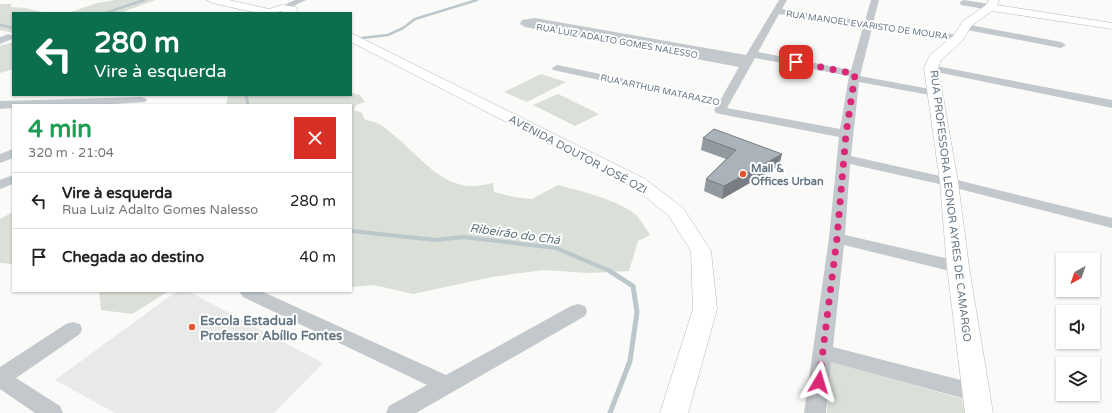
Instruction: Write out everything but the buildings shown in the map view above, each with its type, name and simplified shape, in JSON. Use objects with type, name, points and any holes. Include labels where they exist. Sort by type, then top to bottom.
[{"type":"main road","points":[[212,0],[254,8],[286,9],[299,12]]},
{"type":"main road","points":[[992,4],[1112,26]]},
{"type":"main road","name":"RUA PROFESSORA LEONOR AYRES DE CAMARGO","points":[[979,413],[958,267],[949,182],[931,68],[935,58],[963,29],[992,4]]},
{"type":"main road","name":"AVENIDA DOUTOR JOSÉ OZI","points":[[352,38],[639,183],[676,212],[701,251],[705,309],[674,413]]},
{"type":"street","points":[[724,103],[783,0]]},
{"type":"street","points":[[816,413],[837,238],[846,134],[854,76],[875,0]]},
{"type":"street","points":[[963,29],[964,2],[992,4]]},
{"type":"street","name":"RUA MANOEL EVARISTO DE MOURA","points":[[776,11],[868,26],[963,29],[1061,45]]},
{"type":"street","name":"RUA LUIZ ADALTO GOMES NALESSO","points":[[592,34],[535,21],[525,22],[524,24],[854,76],[935,93]]},
{"type":"street","points":[[0,41],[10,37]]},
{"type":"street","name":"RUA ARTHUR MATARAZZO","points":[[557,68],[724,103],[720,110],[846,134]]},
{"type":"street","points":[[931,68],[1112,104]]},
{"type":"street","points":[[1,105],[15,96]]},
{"type":"street","points":[[35,104],[136,101]]},
{"type":"street","points":[[1,105],[12,105]]},
{"type":"street","points":[[844,159],[949,182],[1112,223]]},
{"type":"street","points":[[0,185],[12,179]]},
{"type":"street","points":[[837,238],[958,267]]},
{"type":"street","points":[[249,293],[447,385]]},
{"type":"street","points":[[397,413],[578,311]]},
{"type":"street","points":[[52,413],[0,378],[73,329]]},
{"type":"street","points":[[823,352],[976,393]]},
{"type":"shaded area","points":[[115,0],[155,0],[123,12],[71,12],[97,3]]},
{"type":"shaded area","points":[[0,4],[11,4],[11,7],[25,8],[42,12],[12,12],[12,33],[0,30]]},
{"type":"shaded area","points":[[12,42],[12,69],[0,73],[0,46]]},
{"type":"shaded area","points":[[541,74],[566,82],[527,102],[504,92]]},
{"type":"shaded area","points":[[352,93],[360,95],[365,102],[356,105],[354,110],[362,113],[365,120],[379,124],[385,128],[431,168],[450,181],[461,185],[472,186],[493,183],[494,192],[514,197],[532,199],[558,185],[577,190],[610,201],[629,210],[638,217],[650,235],[638,241],[629,271],[588,273],[543,270],[492,277],[413,294],[374,285],[352,287],[352,104],[226,104],[228,96],[352,96]]},
{"type":"shaded area","points":[[558,94],[599,114],[575,126],[533,105]]},
{"type":"shaded area","points":[[12,213],[12,264],[0,263],[0,219]]},
{"type":"shaded area","points":[[99,292],[167,292],[132,314],[101,310]]},
{"type":"shaded area","name":"Escola Estadual Professor Abílio Fontes","points":[[176,292],[190,292],[323,363],[274,413],[115,413],[55,380]]},
{"type":"shaded area","points":[[830,361],[962,399],[965,413],[827,413]]},
{"type":"waterway","points":[[108,12],[144,0]]},
{"type":"waterway","points":[[362,38],[388,35],[403,28],[415,19],[477,0]]},
{"type":"waterway","name":"Ribeirão do Chá","points":[[0,25],[12,28]]},
{"type":"waterway","name":"Ribeirão do Chá","points":[[246,96],[248,104]]},
{"type":"waterway","name":"Ribeirão do Chá","points":[[352,231],[436,240],[463,237],[556,248],[609,270]]},
{"type":"waterway","name":"Ribeirão do Chá","points":[[609,270],[633,286],[637,312],[630,361],[610,413]]},
{"type":"place","name":"Mall & Offices Urban","points":[[743,174]]},
{"type":"place","name":"Escola Estadual Professor Abílio Fontes","points":[[192,327]]},
{"type":"route","points":[[796,62],[855,74],[846,134],[837,238],[819,382]]}]
